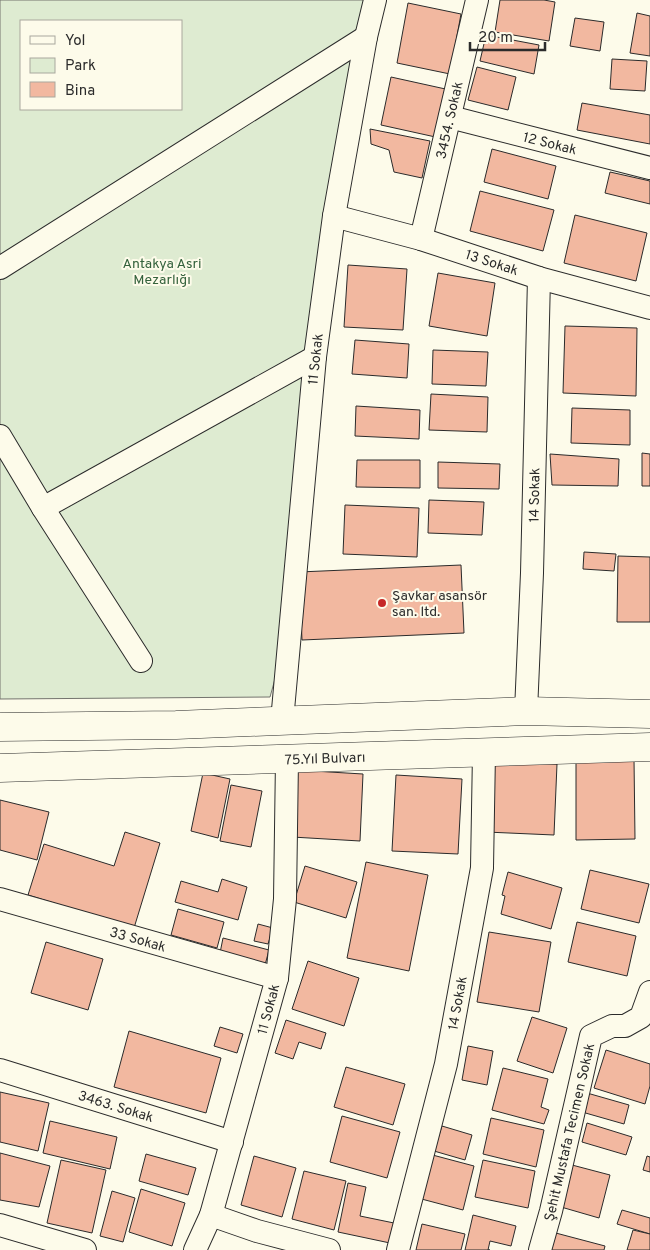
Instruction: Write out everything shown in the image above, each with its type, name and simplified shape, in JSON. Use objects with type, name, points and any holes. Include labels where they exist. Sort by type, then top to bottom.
[{"type":"main road","points":[[0,727],[176,725],[526,711],[650,714]]},
{"type":"main road","name":"75.Yıl Bulvarı","points":[[0,768],[650,747]]},
{"type":"street","name":"11 Sokak","points":[[282,721],[315,357],[334,216],[366,37],[375,0]]},
{"type":"street","name":"3454. Sokak","points":[[421,239],[477,0]]},
{"type":"street","points":[[0,268],[366,37]]},
{"type":"street","name":"12 Sokak","points":[[450,117],[650,168]]},
{"type":"street","name":"13 Sokak","points":[[334,216],[421,239],[539,278],[650,308]]},
{"type":"street","name":"14 Sokak","points":[[526,711],[532,573],[539,278]]},
{"type":"street","points":[[43,508],[315,357]]},
{"type":"street","points":[[0,436],[43,508],[142,661]]},
{"type":"street","name":"14 Sokak","points":[[398,1250],[446,1064],[482,868],[484,752]]},
{"type":"street","name":"11 Sokak","points":[[195,1250],[211,1215],[276,978],[285,899],[287,759]]},
{"type":"street","name":"33 Sokak","points":[[0,899],[276,978]]},
{"type":"street","name":"Şehit Mustafa Tecimen Sokak","points":[[540,1250],[552,1211],[592,1036],[612,1026],[625,1026],[641,1017],[650,992]]},
{"type":"street","name":"3463. Sokak","points":[[0,1070],[232,1142]]},
{"type":"street","points":[[211,1215],[258,1232],[329,1250]]},
{"type":"street","points":[[0,1225],[85,1250]]},
{"type":"green space","name":"Antakya Asri Mezarlığı","points":[[0,0],[375,0],[275,679],[270,697],[0,699]]},
{"type":"building","points":[[500,0],[544,0],[555,2],[549,41],[495,32]]},
{"type":"building","points":[[408,3],[461,14],[450,74],[397,63]]},
{"type":"building","points":[[637,13],[650,16],[650,56],[630,53]]},
{"type":"building","points":[[575,18],[604,22],[600,51],[570,46]]},
{"type":"building","points":[[486,35],[539,45],[534,74],[480,61]]},
{"type":"building","points":[[612,59],[647,61],[645,91],[610,89]]},
{"type":"building","points":[[477,67],[516,77],[508,110],[468,100]]},
{"type":"building","points":[[391,77],[450,90],[440,138],[381,125]]},
{"type":"building","points":[[582,103],[650,115],[650,144],[577,130]]},
{"type":"building","points":[[370,129],[430,141],[422,178],[394,172],[389,150],[371,144]]},
{"type":"building","points":[[492,149],[556,166],[548,199],[484,182]]},
{"type":"building","points":[[610,172],[650,181],[650,204],[605,193]]},
{"type":"building","points":[[480,191],[554,210],[543,251],[470,231]]},
{"type":"building","points":[[575,215],[647,233],[636,281],[564,263]]},
{"type":"building","points":[[348,265],[407,269],[403,330],[344,327]]},
{"type":"building","points":[[438,273],[495,283],[487,336],[429,326]]},
{"type":"building","points":[[565,326],[637,328],[636,396],[563,393]]},
{"type":"building","points":[[355,340],[409,344],[407,378],[352,374]]},
{"type":"building","points":[[433,350],[488,352],[486,386],[432,384]]},
{"type":"building","points":[[431,394],[488,397],[487,432],[429,430]]},
{"type":"building","points":[[356,406],[420,410],[419,439],[355,436]]},
{"type":"building","points":[[572,408],[630,410],[630,445],[571,443]]},
{"type":"building","points":[[642,453],[650,454],[650,486],[642,486]]},
{"type":"building","points":[[550,454],[619,459],[618,486],[552,485]]},
{"type":"building","points":[[357,460],[420,460],[420,488],[356,487]]},
{"type":"building","points":[[438,462],[500,464],[499,489],[438,488]]},
{"type":"building","points":[[429,500],[484,502],[482,535],[428,533]]},
{"type":"building","points":[[345,505],[419,508],[417,557],[343,554]]},
{"type":"building","points":[[584,552],[616,554],[614,571],[583,569]]},
{"type":"building","points":[[618,556],[650,557],[650,622],[617,622]]},
{"type":"building","name":"Şavkar asansör san. ltd.","points":[[461,565],[464,633],[302,640],[299,572]]},
{"type":"building","points":[[576,758],[634,758],[635,839],[576,840]]},
{"type":"building","points":[[489,761],[557,764],[554,835],[486,832]]},
{"type":"building","points":[[296,770],[363,774],[360,841],[292,837]]},
{"type":"building","points":[[203,773],[230,779],[218,838],[191,831]]},
{"type":"building","points":[[396,775],[462,779],[458,854],[392,851]]},
{"type":"building","points":[[231,785],[262,791],[251,847],[220,841]]},
{"type":"building","points":[[0,800],[49,812],[37,860],[0,850]]},
{"type":"building","points":[[125,832],[160,843],[134,928],[28,895],[44,844],[114,866]]},
{"type":"building","points":[[366,862],[428,875],[409,971],[347,958]]},
{"type":"building","points":[[305,866],[357,882],[346,918],[294,902]]},
{"type":"building","points":[[590,870],[649,884],[639,923],[581,909]]},
{"type":"building","points":[[508,872],[562,888],[551,929],[501,914],[505,896],[502,895]]},
{"type":"building","points":[[222,879],[247,887],[238,920],[175,902],[181,881],[218,892]]},
{"type":"building","points":[[178,909],[224,922],[217,948],[171,935]]},
{"type":"building","points":[[577,922],[636,936],[627,976],[568,962]]},
{"type":"building","points":[[258,924],[273,928],[268,944],[254,941]]},
{"type":"building","points":[[489,932],[551,942],[539,1012],[477,1002]]},
{"type":"building","points":[[223,938],[269,950],[265,965],[220,953]]},
{"type":"building","points":[[46,942],[103,959],[88,1010],[31,993]]},
{"type":"building","points":[[308,961],[359,978],[344,1026],[292,1009]]},
{"type":"building","points":[[532,1017],[567,1028],[553,1073],[517,1061]]},
{"type":"building","points":[[286,1020],[326,1033],[321,1049],[299,1042],[293,1059],[275,1053]]},
{"type":"building","points":[[220,1027],[243,1034],[237,1053],[214,1046]]},
{"type":"building","points":[[129,1031],[221,1058],[206,1113],[114,1087]]},
{"type":"building","points":[[468,1046],[493,1051],[487,1085],[462,1080]]},
{"type":"building","points":[[606,1050],[650,1064],[650,1086],[645,1104],[594,1088]]},
{"type":"building","points":[[346,1067],[405,1084],[393,1125],[334,1107]]},
{"type":"building","points":[[503,1068],[548,1079],[541,1107],[549,1110],[544,1124],[492,1110]]},
{"type":"building","points":[[0,1092],[49,1103],[38,1151],[0,1142]]},
{"type":"building","points":[[587,1093],[629,1105],[624,1124],[582,1112]]},
{"type":"building","points":[[342,1116],[400,1132],[387,1178],[330,1162]]},
{"type":"building","points":[[491,1118],[544,1130],[536,1167],[483,1154]]},
{"type":"building","points":[[50,1121],[117,1137],[110,1169],[43,1153]]},
{"type":"building","points":[[587,1123],[632,1137],[626,1155],[582,1142]]},
{"type":"building","points":[[442,1126],[472,1135],[465,1160],[434,1151]]},
{"type":"building","points":[[0,1153],[50,1166],[39,1207],[0,1200]]},
{"type":"building","points":[[425,1153],[474,1166],[463,1210],[414,1197]]},
{"type":"building","points":[[146,1154],[196,1168],[188,1195],[139,1181]]},
{"type":"building","points":[[254,1156],[296,1168],[282,1217],[241,1205]]},
{"type":"building","points":[[647,1156],[650,1157],[650,1172],[643,1170]]},
{"type":"building","points":[[61,1160],[106,1170],[92,1233],[47,1223]]},
{"type":"building","points":[[483,1160],[535,1171],[528,1208],[475,1197]]},
{"type":"building","points":[[572,1165],[610,1175],[599,1218],[561,1207]]},
{"type":"building","points":[[304,1171],[346,1181],[334,1230],[292,1219]]},
{"type":"building","points":[[348,1183],[366,1187],[360,1216],[394,1223],[390,1243],[338,1232]]},
{"type":"building","points":[[141,1189],[185,1203],[172,1246],[129,1232]]},
{"type":"building","points":[[112,1191],[135,1198],[123,1242],[100,1236]]},
{"type":"building","points":[[622,1210],[650,1218],[650,1234],[617,1224]]},
{"type":"building","points":[[473,1215],[516,1226],[511,1246],[490,1241],[488,1250],[465,1250]]},
{"type":"building","points":[[422,1224],[465,1234],[461,1250],[416,1250]]},
{"type":"building","points":[[633,1230],[650,1234],[650,1250],[627,1250]]},
{"type":"building","points":[[552,1232],[605,1246],[604,1250],[547,1250]]},
{"type":"place","name":"Şavkar asansör san. ltd.","points":[[382,603]]}]
